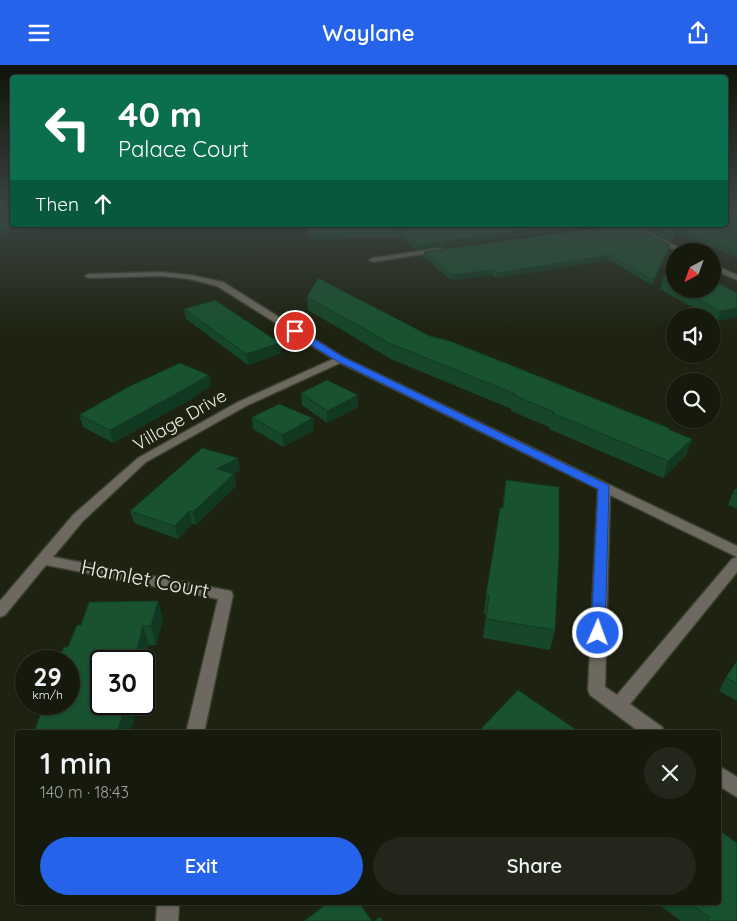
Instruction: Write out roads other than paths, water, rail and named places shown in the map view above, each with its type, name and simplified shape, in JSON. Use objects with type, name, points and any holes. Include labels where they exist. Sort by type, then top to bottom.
[{"type":"street","points":[[373,260],[436,251]]},
{"type":"street","points":[[721,270],[737,278]]},
{"type":"street","points":[[88,276],[162,274],[190,277],[220,284],[340,359],[737,552]]},
{"type":"street","name":"Village Drive","points":[[0,611],[78,518],[142,459],[242,404],[340,359]]},
{"type":"street","points":[[604,487],[596,690],[652,730]]},
{"type":"street","name":"Hamlet Court","points":[[43,560],[226,595],[196,730]]},
{"type":"street","points":[[618,706],[737,562]]},
{"type":"street","points":[[721,776],[737,788]]},
{"type":"street","points":[[167,921],[168,905]]}]
